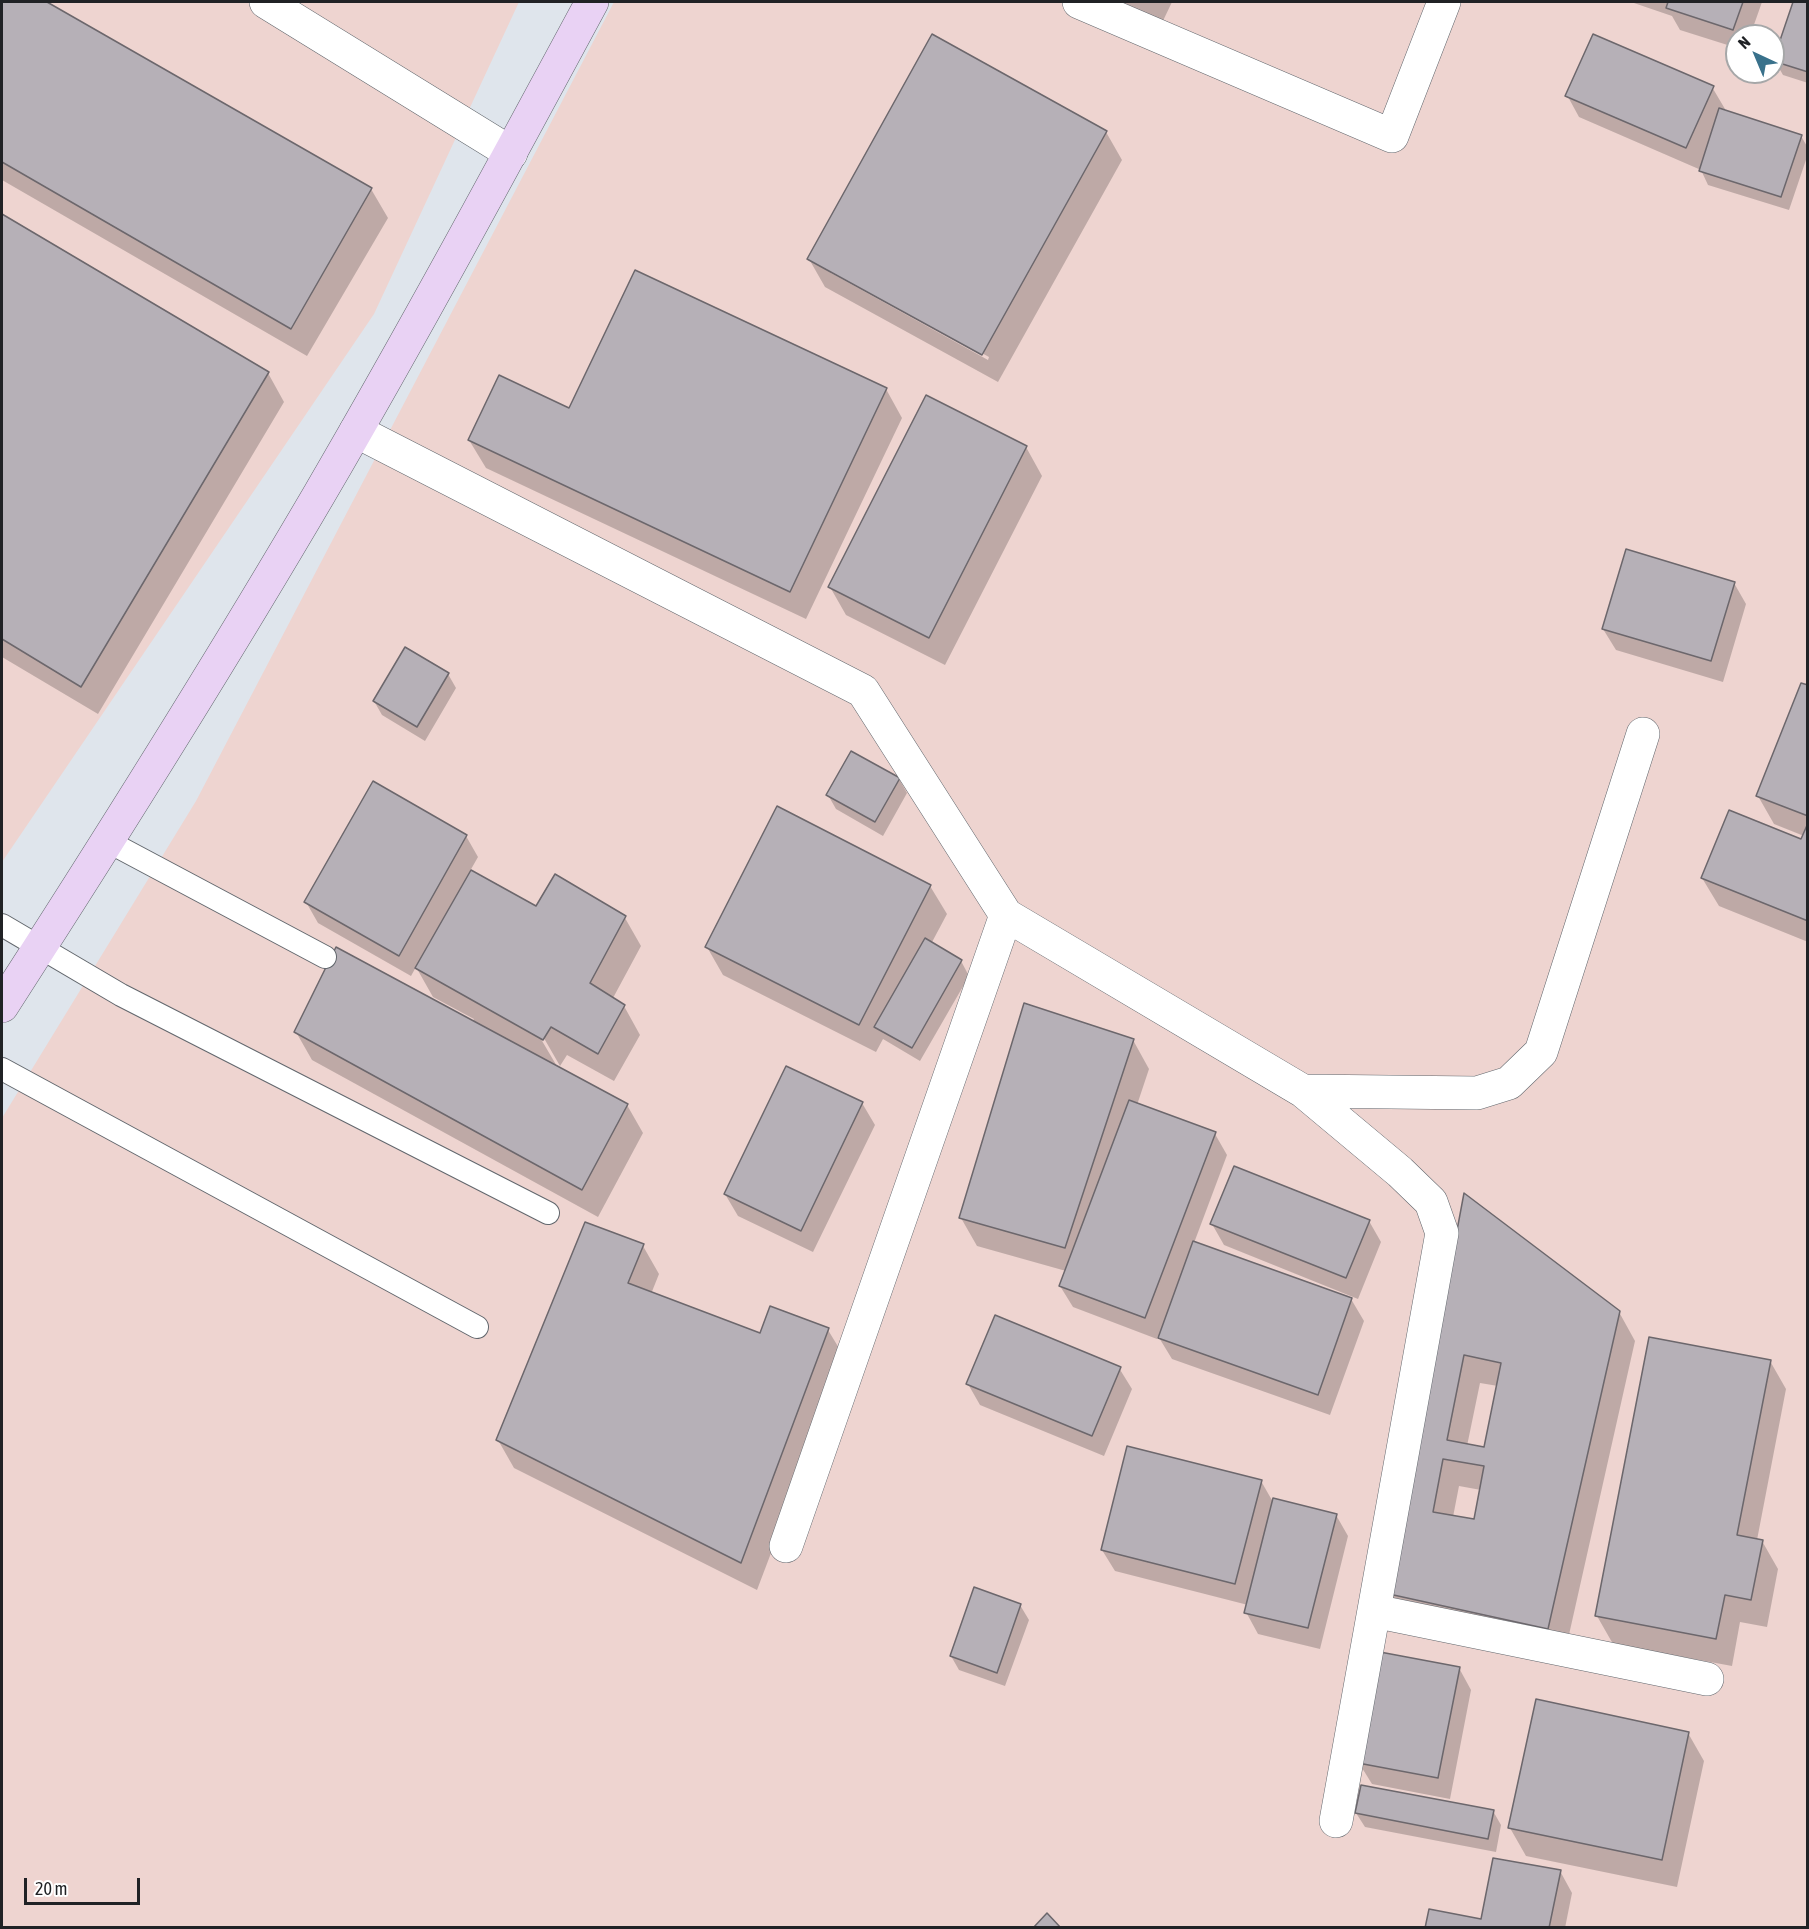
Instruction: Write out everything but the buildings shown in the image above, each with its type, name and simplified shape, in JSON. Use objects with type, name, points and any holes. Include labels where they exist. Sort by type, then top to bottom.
[{"type":"street","points":[[266,2],[511,153]]},
{"type":"street","points":[[2,1006],[109,842],[356,431],[511,153],[592,2]]},
{"type":"street","points":[[1079,2],[1392,136],[1444,2]]},
{"type":"street","points":[[356,431],[863,691],[1006,915],[1303,1091],[1400,1172],[1431,1202],[1442,1233],[1336,1821]]},
{"type":"street","points":[[1303,1091],[1477,1093],[1509,1083],[1541,1052],[1643,734]]},
{"type":"street","points":[[786,1546],[1006,915]]},
{"type":"street","points":[[1374,1611],[1707,1679]]},
{"type":"lane","points":[[109,842],[325,957]]},
{"type":"lane","points":[[2,925],[121,995],[548,1213]]},
{"type":"lane","points":[[2,1069],[477,1327]]},
{"type":"shaded area","points":[[2,2],[519,2],[374,314],[2,862]]},
{"type":"shaded area","points":[[614,2],[1807,2],[1807,1927],[2,1927],[2,1118],[196,801]]}]
